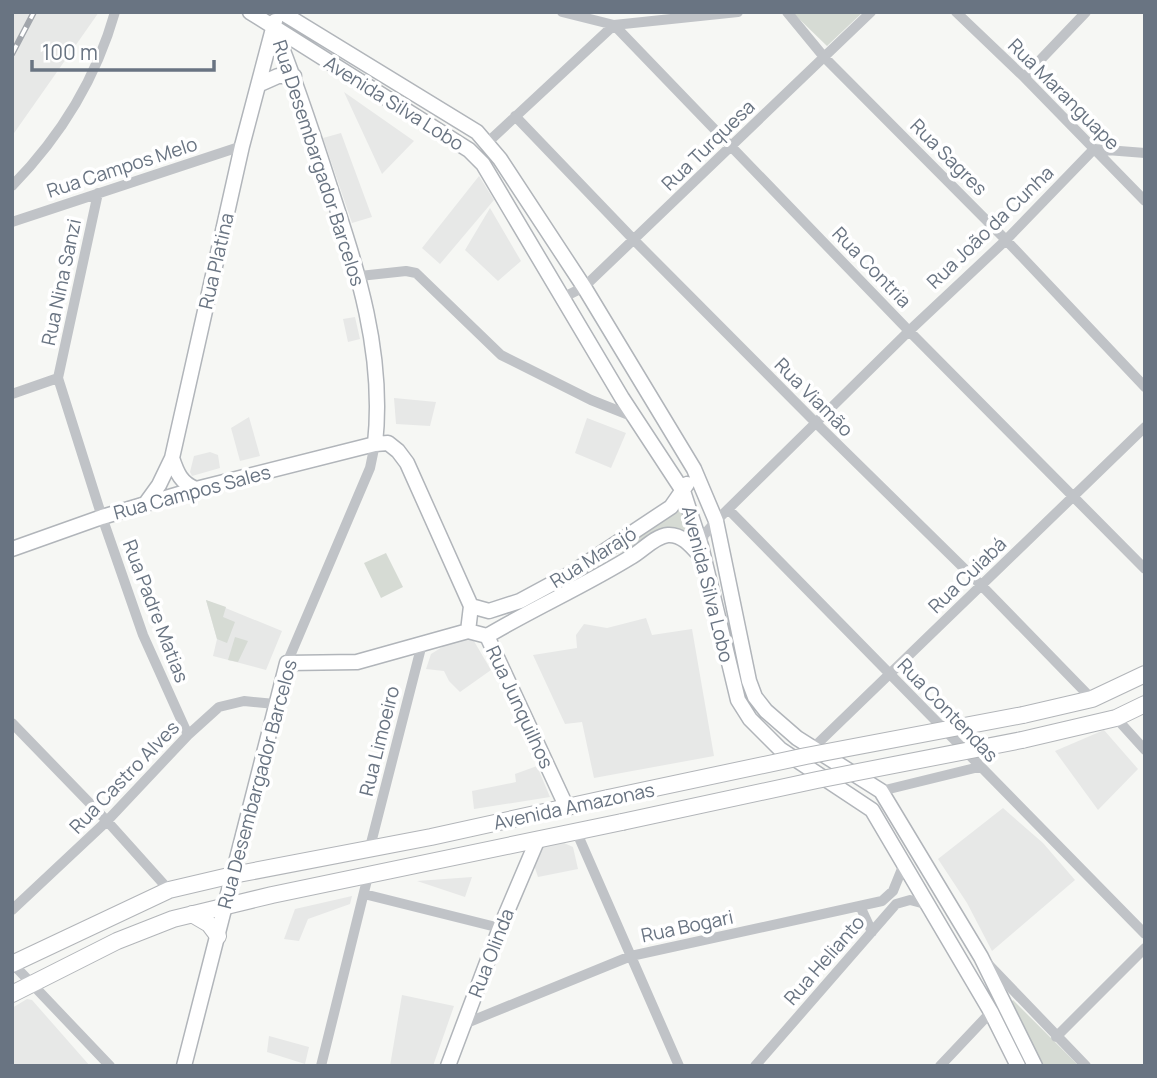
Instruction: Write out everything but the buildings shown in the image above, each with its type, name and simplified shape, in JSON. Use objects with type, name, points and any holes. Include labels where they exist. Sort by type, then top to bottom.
[{"type":"main road","name":"Avenida Amazonas","points":[[12,963],[169,890],[806,756],[1023,715],[1092,699],[1145,674]]},
{"type":"main road","name":"Avenida Amazonas","points":[[12,994],[117,941],[173,919],[225,905],[817,780],[1022,740],[1116,718],[1145,704]]},
{"type":"main road","points":[[192,914],[209,924],[218,936]]},
{"type":"street","points":[[12,186],[37,161],[79,100],[105,46],[115,12]]},
{"type":"street","name":"Avenida Silva Lobo","points":[[250,12],[277,17],[477,132],[488,143],[584,287],[694,469],[716,521],[749,681],[755,697],[766,711],[797,738],[881,791],[981,957],[1035,1066]]},
{"type":"street","points":[[562,12],[614,25],[738,12]]},
{"type":"street","name":"Rua Sagres","points":[[787,12],[824,57],[1006,240],[1145,387]]},
{"type":"street","name":"Rua Turquesa","points":[[564,297],[584,287],[871,12]]},
{"type":"street","name":"Rua Maranguape","points":[[956,12],[1024,77],[1145,201]]},
{"type":"street","points":[[1024,77],[1086,12]]},
{"type":"street","name":"Avenida Silva Lobo","points":[[277,17],[311,52],[469,150],[483,164],[622,398],[683,491],[703,554],[738,700],[750,719],[780,750],[872,810],[991,1012],[1018,1066]]},
{"type":"street","name":"Rua Desembargador Barcelos","points":[[184,1066],[287,663],[370,468],[378,414],[373,346],[360,276],[277,17]]},
{"type":"street","name":"Rua Platina","points":[[145,503],[159,485],[172,458],[242,146],[277,17]]},
{"type":"street","points":[[488,143],[614,25]]},
{"type":"street","name":"Rua Contria","points":[[614,25],[909,331],[1145,569]]},
{"type":"street","points":[[260,84],[278,76],[294,76],[302,59],[311,52]]},
{"type":"street","name":"Rua Viamão","points":[[515,116],[634,240],[1092,699]]},
{"type":"street","name":"Rua Campos Melo","points":[[12,222],[242,146]]},
{"type":"street","points":[[1094,149],[1145,153]]},
{"type":"street","name":"Rua João da Cunha","points":[[703,554],[704,534],[716,521],[909,331],[1006,240],[1094,149]]},
{"type":"street","name":"Rua Nina Sanzi","points":[[58,378],[98,193]]},
{"type":"street","points":[[360,276],[405,271],[416,273],[501,355],[538,375],[636,418]]},
{"type":"street","points":[[12,394],[58,378]]},
{"type":"street","name":"Rua Padre Matias","points":[[58,378],[143,635],[188,735]]},
{"type":"street","points":[[612,409],[620,407],[622,398]]},
{"type":"street","name":"Rua Cuiabá","points":[[813,748],[1145,427]]},
{"type":"street","points":[[375,444],[388,443],[407,463],[471,606]]},
{"type":"street","name":"Rua Campos Sales","points":[[12,549],[145,503],[375,444]]},
{"type":"street","points":[[172,458],[181,480],[196,489]]},
{"type":"street","name":"Rua Marajó","points":[[471,606],[489,611],[520,601],[570,574],[671,506],[683,491],[694,469]]},
{"type":"street","name":"Rua Contendas","points":[[728,509],[979,768],[1145,934]]},
{"type":"street","name":"Rua Marajó","points":[[487,636],[632,557],[659,537],[677,536],[703,554]]},
{"type":"street","points":[[570,574],[632,557]]},
{"type":"street","name":"Rua Junquilhos","points":[[471,606],[468,631],[487,636],[566,808]]},
{"type":"street","points":[[287,663],[357,662],[468,631]]},
{"type":"street","name":"Rua Limoeiro","points":[[370,847],[422,644]]},
{"type":"street","name":"Rua Castro Alves","points":[[12,910],[107,821],[188,735],[219,707],[244,701],[275,704]]},
{"type":"street","points":[[1116,718],[1145,750]]},
{"type":"street","points":[[12,723],[169,890]]},
{"type":"street","points":[[881,791],[979,768]]},
{"type":"street","points":[[577,832],[679,1066]]},
{"type":"street","name":"Rua Olinda","points":[[448,1066],[500,928],[537,841]]},
{"type":"street","name":"Rua Bogari","points":[[464,1024],[631,956],[882,901],[893,891],[904,864]]},
{"type":"street","points":[[321,1066],[368,876]]},
{"type":"street","points":[[364,894],[500,928]]},
{"type":"street","name":"Rua Helianto","points":[[755,1066],[896,904],[910,900],[929,905]]},
{"type":"street","points":[[860,906],[872,932]]},
{"type":"street","points":[[1056,1037],[1145,948]]},
{"type":"street","points":[[981,957],[1086,1066]]},
{"type":"street","points":[[12,963],[110,1066]]},
{"type":"street","points":[[940,1066],[991,1012],[1001,1007],[1009,1009]]},
{"type":"shaded area","points":[[12,12],[99,12],[12,136]]},
{"type":"shaded area","points":[[792,12],[863,12],[827,46]]},
{"type":"shaded area","points":[[344,92],[414,141],[382,174]]},
{"type":"shaded area","points":[[341,133],[372,217],[352,223],[323,138]]},
{"type":"shaded area","points":[[479,176],[494,200],[440,264],[422,248]]},
{"type":"shaded area","points":[[490,208],[521,261],[498,281],[465,250]]},
{"type":"shaded area","points":[[355,317],[360,339],[348,342],[343,319]]},
{"type":"shaded area","points":[[394,398],[436,402],[430,426],[396,424]]},
{"type":"shaded area","points":[[249,417],[260,456],[240,461],[231,428]]},
{"type":"shaded area","points":[[587,418],[626,433],[611,468],[575,453]]},
{"type":"shaded area","points":[[210,452],[218,455],[220,468],[192,476],[190,472],[194,456]]},
{"type":"shaded area","points":[[679,506],[689,537],[680,532],[611,556]]},
{"type":"shaded area","points":[[386,553],[403,587],[381,598],[364,563]]},
{"type":"shaded area","points":[[206,600],[282,631],[266,670],[213,656],[217,639]]},
{"type":"shaded area","points":[[206,600],[226,607],[223,617],[235,622],[227,643],[217,639]]},
{"type":"shaded area","points":[[646,618],[652,635],[692,629],[714,756],[594,778],[582,722],[565,724],[533,655],[577,648],[576,635],[584,624],[607,628]]},
{"type":"shaded area","points":[[468,631],[491,670],[460,692],[444,671],[426,669],[431,654]]},
{"type":"shaded area","points":[[235,637],[248,641],[238,662],[228,660]]},
{"type":"shaded area","points":[[1104,730],[1138,769],[1098,810],[1055,751]]},
{"type":"shaded area","points":[[537,766],[550,797],[474,809],[472,791],[516,782],[515,774]]},
{"type":"shaded area","points":[[1003,808],[1043,843],[1075,880],[992,951],[967,903],[938,859]]},
{"type":"shaded area","points":[[553,838],[573,847],[578,869],[538,877],[533,862],[538,849]]},
{"type":"shaded area","points":[[472,877],[465,897],[417,881]]},
{"type":"shaded area","points":[[352,896],[350,904],[308,919],[299,941],[284,939],[295,909]]},
{"type":"shaded area","points":[[402,995],[454,1006],[433,1066],[390,1066]]},
{"type":"shaded area","points":[[27,999],[32,1000],[90,1066],[12,1066],[12,1008]]},
{"type":"shaded area","points":[[1013,1000],[1079,1066],[1044,1066],[1009,1004]]},
{"type":"shaded area","points":[[269,1036],[309,1047],[305,1064],[267,1052]]},
{"type":"railway","points":[[12,54],[34,12]]}]
